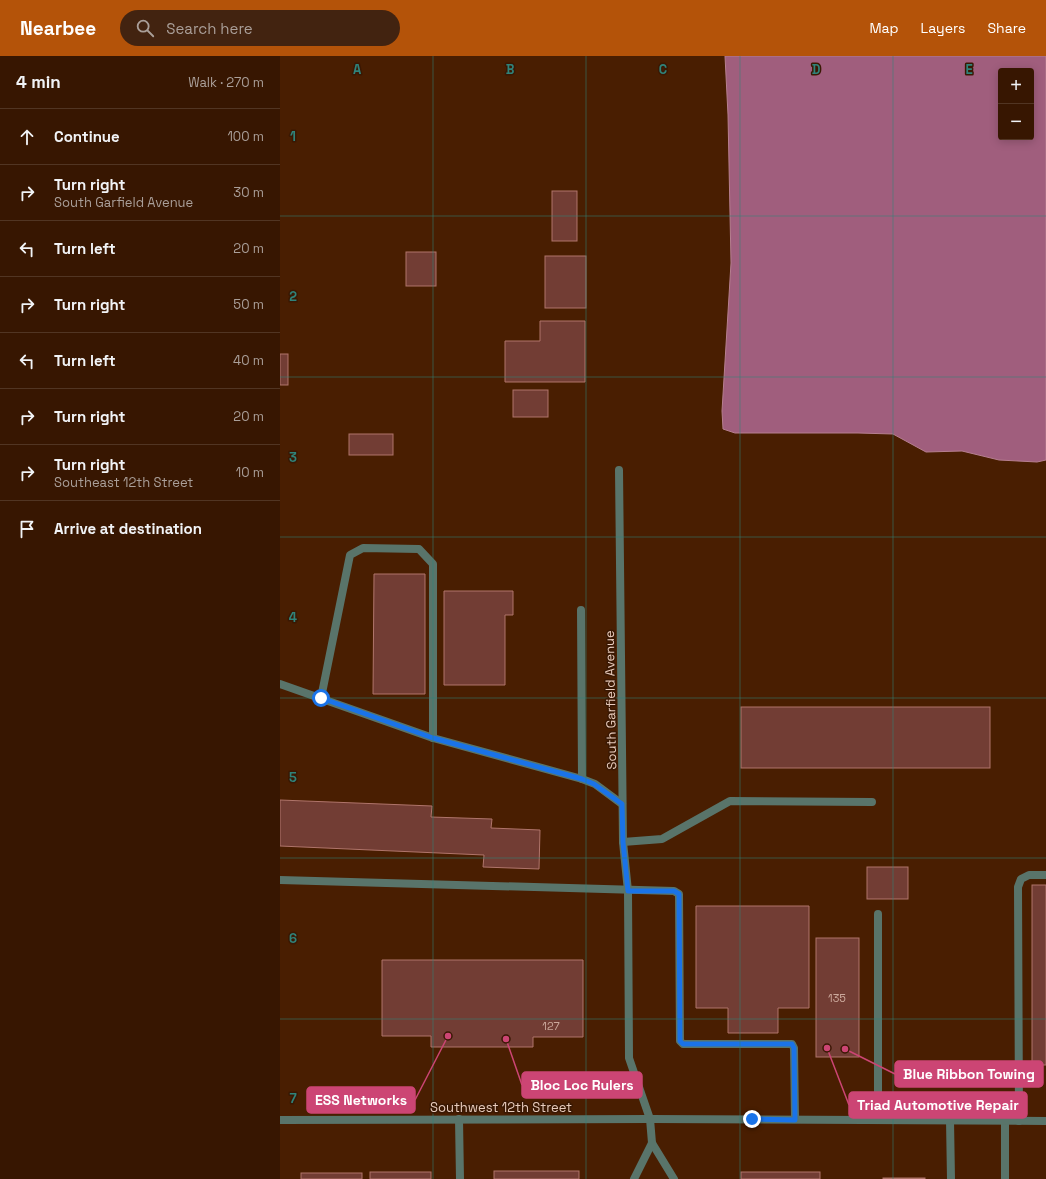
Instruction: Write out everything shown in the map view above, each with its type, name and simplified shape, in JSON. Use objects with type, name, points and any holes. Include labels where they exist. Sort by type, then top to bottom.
[{"type":"street","name":"South Garfield Avenue","points":[[619,470],[622,804],[623,842],[628,891],[629,1058],[650,1119],[652,1143],[674,1179]]},
{"type":"street","points":[[321,698],[350,555],[362,548],[418,549],[433,564],[433,738]]},
{"type":"street","points":[[581,610],[582,779]]},
{"type":"street","points":[[280,684],[433,738],[582,779],[594,784],[622,804]]},
{"type":"street","points":[[623,842],[662,840],[730,801],[872,802]]},
{"type":"street","points":[[1019,1120],[1018,888],[1021,879],[1029,875],[1046,875]]},
{"type":"street","points":[[280,880],[628,891],[674,891],[679,894],[680,1041],[683,1044],[792,1044],[794,1048],[795,1120]]},
{"type":"street","points":[[878,914],[878,1120]]},
{"type":"street","name":"Southwest 12th Street","points":[[280,1120],[1046,1120]]},
{"type":"street","points":[[459,1120],[460,1179]]},
{"type":"street","points":[[950,1120],[951,1179]]},
{"type":"street","points":[[1004,1120],[1005,1179]]},
{"type":"street","points":[[634,1179],[652,1143]]},
{"type":"shaded area","points":[[725,56],[1046,56],[1046,460],[1037,462],[999,460],[962,451],[926,452],[893,434],[735,433],[723,429],[722,411],[731,263],[728,115]]},
{"type":"building","points":[[552,191],[577,191],[577,241],[552,241]]},
{"type":"building","points":[[406,252],[436,252],[436,286],[406,286]]},
{"type":"building","points":[[545,256],[586,256],[586,308],[545,308]]},
{"type":"building","points":[[540,321],[585,321],[585,382],[505,382],[505,341],[540,341]]},
{"type":"building","points":[[280,354],[288,354],[288,385],[280,385]]},
{"type":"building","points":[[513,390],[548,390],[548,417],[513,417]]},
{"type":"building","points":[[349,434],[393,434],[393,455],[349,455]]},
{"type":"building","points":[[374,574],[425,574],[425,694],[373,694]]},
{"type":"building","points":[[444,591],[513,591],[513,615],[505,615],[505,685],[444,685]]},
{"type":"building","points":[[741,707],[990,707],[990,768],[741,768]]},
{"type":"building","points":[[280,800],[432,806],[431,817],[492,819],[491,828],[540,830],[539,869],[483,867],[484,855],[280,846]]},
{"type":"building","points":[[867,867],[908,867],[908,899],[867,899]]},
{"type":"building","points":[[1032,885],[1046,885],[1046,1065],[1032,1065]]},
{"type":"building","points":[[696,906],[809,906],[809,1008],[778,1008],[778,1033],[728,1033],[728,1008],[696,1008]]},
{"type":"building","points":[[816,938],[859,938],[859,1057],[816,1057]]},
{"type":"building","points":[[382,960],[583,960],[583,1037],[533,1037],[533,1047],[431,1047],[431,1036],[382,1036]]},
{"type":"building","points":[[494,1171],[579,1171],[579,1179],[494,1179]]},
{"type":"building","points":[[370,1172],[431,1172],[431,1179],[370,1179]]},
{"type":"building","points":[[741,1172],[820,1172],[820,1179],[741,1179]]},
{"type":"building","points":[[301,1173],[362,1173],[362,1179],[301,1179]]},
{"type":"building","points":[[925,1178],[925,1179],[883,1179]]},
{"type":"place","name":"ESS Networks","points":[[448,1036]]},
{"type":"place","name":"Bloc Loc Rulers","points":[[506,1039]]},
{"type":"place","name":"Triad Automotive Repair","points":[[827,1048]]},
{"type":"place","name":"Blue Ribbon Towing","points":[[845,1049]]},
{"type":"route","points":[[321,698],[433,738],[582,779],[594,784],[622,804],[623,842],[628,891],[674,891],[679,894],[680,1041],[683,1044],[792,1044],[794,1048],[795,1120],[752,1119]]}]
